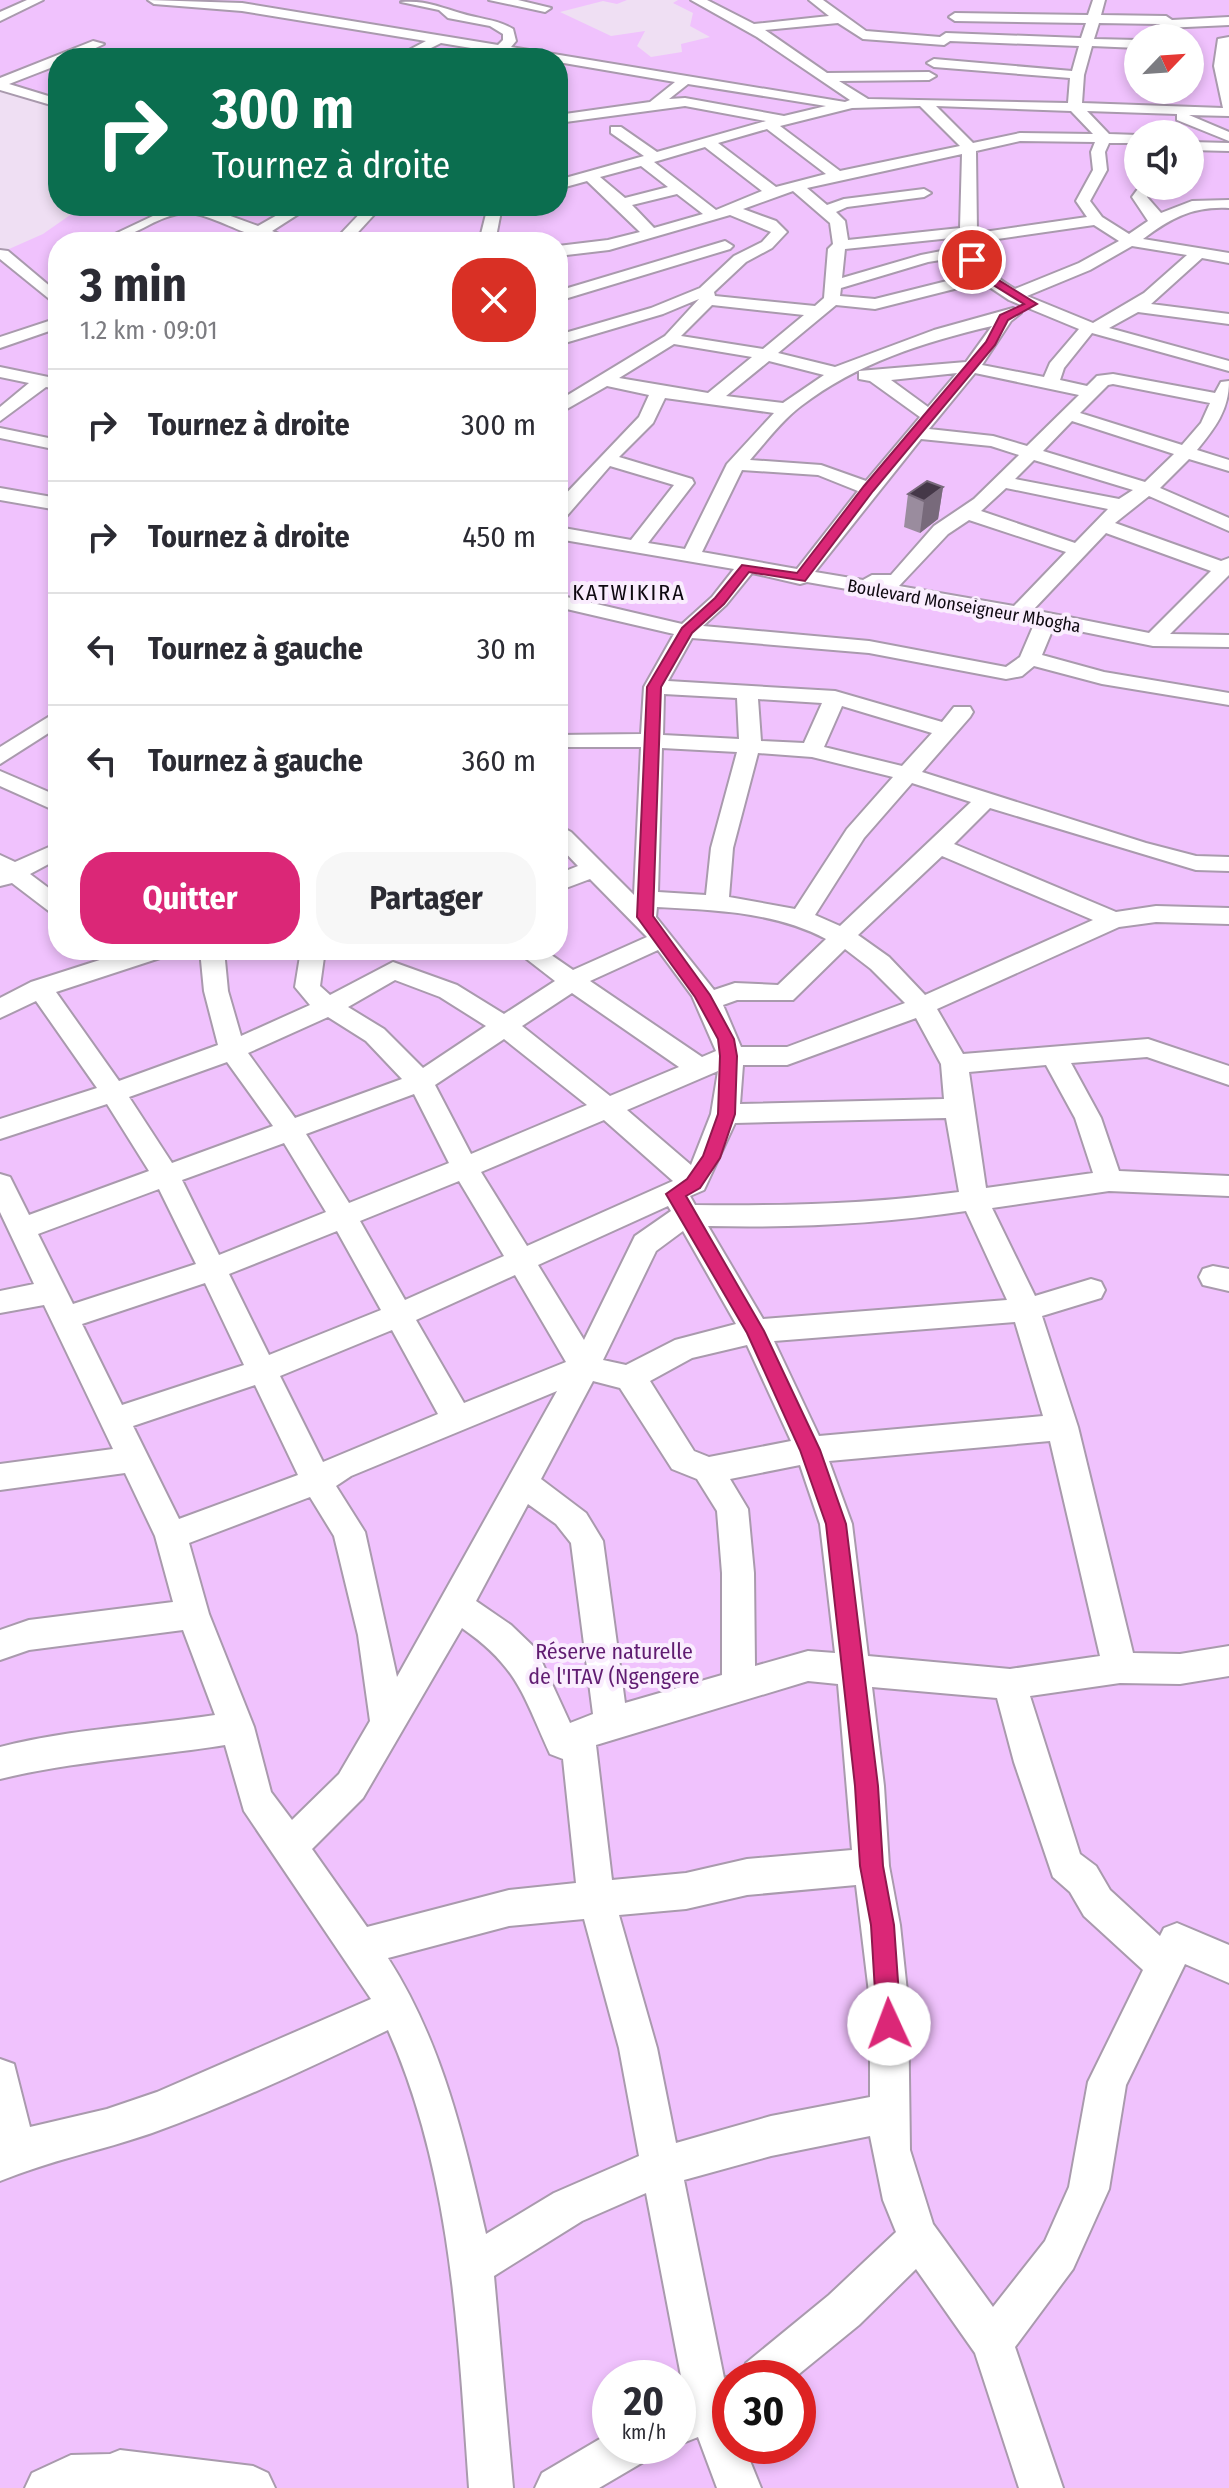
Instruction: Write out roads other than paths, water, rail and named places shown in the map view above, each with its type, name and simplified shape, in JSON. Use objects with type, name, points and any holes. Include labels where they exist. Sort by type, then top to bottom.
[{"type":"street","points":[[0,17],[37,0]]},
{"type":"street","points":[[154,0],[226,5],[373,28],[442,38],[502,48],[510,41],[509,32],[494,23],[452,15],[443,7],[400,7],[373,28]]},
{"type":"street","points":[[495,0],[545,8]]},
{"type":"street","points":[[697,0],[727,7],[750,28],[864,103]]},
{"type":"street","points":[[815,0],[864,38],[1014,38],[1124,43]]},
{"type":"street","points":[[924,102],[932,70],[955,17],[956,0]]},
{"type":"street","points":[[1001,88],[1026,0]]},
{"type":"street","points":[[1099,0],[1077,75],[1075,107],[1104,137]]},
{"type":"street","points":[[310,18],[331,5]]},
{"type":"street","points":[[862,17],[864,38]]},
{"type":"street","points":[[955,17],[1229,21]]},
{"type":"street","points":[[750,28],[839,19]]},
{"type":"street","points":[[422,48],[442,38]]},
{"type":"street","points":[[1229,41],[1223,42],[1220,47],[1229,106]]},
{"type":"street","points":[[88,48],[98,44]]},
{"type":"street","points":[[568,63],[687,78],[843,105]]},
{"type":"street","points":[[0,84],[48,64]]},
{"type":"street","points":[[821,77],[932,70],[1075,107],[1229,112]]},
{"type":"street","points":[[568,183],[843,105],[924,102],[1077,75]]},
{"type":"street","points":[[654,105],[687,78]]},
{"type":"street","points":[[0,84],[48,100]]},
{"type":"street","points":[[568,118],[685,102],[776,122],[837,176]]},
{"type":"street","points":[[924,102],[969,147],[966,214],[972,260],[985,276],[1032,304],[1092,328],[1229,366]]},
{"type":"street","points":[[1154,104],[1156,110]]},
{"type":"street","points":[[1156,110],[1229,137]]},
{"type":"street","points":[[568,397],[577,387],[602,380],[671,339],[740,259],[767,245],[779,232],[771,224],[722,213],[680,189],[616,130]]},
{"type":"street","points":[[568,250],[609,245],[722,213],[773,192],[969,147],[1031,135],[1124,138]]},
{"type":"street","points":[[1104,137],[1098,152],[1100,170],[1083,201],[1097,220],[1130,241],[1229,258]]},
{"type":"street","points":[[709,143],[773,192]]},
{"type":"street","points":[[1204,148],[1229,147]]},
{"type":"street","points":[[591,177],[657,232],[695,257]]},
{"type":"street","points":[[796,186],[828,210],[837,221],[841,245]]},
{"type":"street","points":[[622,203],[680,189]]},
{"type":"street","points":[[828,210],[844,203],[924,193]]},
{"type":"street","points":[[1142,200],[1154,214],[1155,220]]},
{"type":"street","points":[[1015,295],[1072,273],[1130,241],[1155,220],[1188,204],[1229,204]]},
{"type":"street","points":[[126,232],[161,216]]},
{"type":"street","points":[[212,216],[252,232]]},
{"type":"street","points":[[260,232],[287,216]]},
{"type":"street","points":[[350,232],[366,216]]},
{"type":"street","points":[[832,293],[836,249],[841,245],[1046,234],[1097,220]]},
{"type":"street","points":[[712,399],[817,311],[832,293],[971,240]]},
{"type":"street","points":[[609,245],[626,277],[669,305]]},
{"type":"street","points":[[569,310],[626,277],[725,246]]},
{"type":"street","points":[[3,254],[48,292]]},
{"type":"street","points":[[1050,384],[1056,367],[1092,328],[1133,306],[1182,272],[1197,254]]},
{"type":"street","points":[[832,293],[875,304],[985,276]]},
{"type":"street","points":[[569,310],[669,305],[707,295],[817,311]]},
{"type":"street","points":[[692,554],[736,464],[786,409],[841,370],[940,333],[1004,318],[1032,304]]},
{"type":"street","points":[[1133,306],[1198,327]]},
{"type":"street","points":[[569,310],[610,350],[636,360]]},
{"type":"street","points":[[800,578],[869,489],[991,343],[1004,318]]},
{"type":"street","points":[[1171,352],[1198,327],[1229,319]]},
{"type":"street","points":[[2,339],[48,329]]},
{"type":"street","points":[[671,339],[875,377],[969,367],[1091,392]]},
{"type":"street","points":[[0,372],[48,382]]},
{"type":"street","points":[[875,377],[929,416]]},
{"type":"street","points":[[866,589],[872,581],[896,581],[941,530],[968,513],[1034,454],[1103,380],[1113,379],[1223,402],[1187,451],[1148,489],[1122,505],[1017,615]]},
{"type":"street","points":[[602,380],[659,392],[786,409]]},
{"type":"street","points":[[0,429],[48,384]]},
{"type":"street","points":[[568,503],[647,419],[659,392]]},
{"type":"street","points":[[1070,415],[1229,466]]},
{"type":"street","points":[[0,429],[48,442]]},
{"type":"street","points":[[918,433],[993,441],[1148,489],[1229,525]]},
{"type":"street","points":[[606,459],[685,483],[635,547]]},
{"type":"street","points":[[736,464],[821,470],[869,489]]},
{"type":"street","points":[[1002,482],[1082,500],[1122,505]]},
{"type":"street","points":[[0,494],[48,502]]},
{"type":"street","points":[[968,513],[1078,550]]},
{"type":"street","points":[[1103,525],[1226,567],[1153,640]]},
{"type":"street","name":"Boulevard Monseigneur Mbogha","points":[[568,535],[692,554],[800,578],[1047,618],[1153,640],[1229,641]]},
{"type":"street","points":[[646,908],[654,687],[686,631],[719,601],[746,567]]},
{"type":"street","points":[[568,603],[686,631],[869,647],[1006,673],[1015,672],[1030,658],[1047,618]]},
{"type":"street","points":[[1030,658],[1102,678],[1229,699]]},
{"type":"street","points":[[654,687],[835,697],[945,730]]},
{"type":"street","points":[[717,903],[722,848],[750,744],[747,692]]},
{"type":"street","points":[[812,750],[835,697]]},
{"type":"street","points":[[802,917],[855,834],[962,712]]},
{"type":"street","points":[[0,757],[48,728]]},
{"type":"street","points":[[568,740],[601,738],[750,744],[812,750],[906,774],[1138,848],[1196,863],[1229,864]]},
{"type":"street","points":[[0,778],[48,800]]},
{"type":"street","points":[[706,1002],[735,991],[784,994],[941,847],[986,799]]},
{"type":"street","points":[[288,1849],[351,1786],[388,1726],[457,1606],[585,1367],[645,1244],[685,1197],[711,1158],[726,1114],[726,1039],[706,1002],[662,940],[646,908],[593,869],[568,843]]},
{"type":"street","points":[[941,847],[1114,920]]},
{"type":"street","points":[[5,871],[48,854]]},
{"type":"street","points":[[568,879],[593,869]]},
{"type":"street","points":[[5,871],[48,900]]},
{"type":"street","points":[[646,908],[717,903],[802,917],[845,936],[873,955],[922,1006],[954,1064],[958,1108],[975,1201],[1007,1263],[1026,1310],[1063,1427],[1120,1668]]},
{"type":"street","points":[[0,1302],[58,1305],[210,1270],[465,1168],[728,1056],[787,1056],[922,1006],[1114,920],[1156,914],[1229,916]]},
{"type":"street","points":[[23,1228],[421,1082],[573,980],[616,957],[662,940]]},
{"type":"street","points":[[0,1009],[83,960]]},
{"type":"street","points":[[213,960],[216,991],[232,1050],[289,1129],[343,1217],[457,1419]]},
{"type":"street","points":[[311,960],[307,987],[315,997],[375,1035],[421,1082],[465,1168],[585,1367]]},
{"type":"street","points":[[542,960],[701,1069]]},
{"type":"street","points":[[0,1129],[232,1050],[328,1004],[352,996],[393,970],[453,994],[503,1026],[607,1107],[685,1197],[755,1331],[810,1450],[836,1524],[854,1668],[871,1866],[882,1925],[889,2001],[887,2114],[890,2150],[919,2238],[992,2342],[1041,2488]]},
{"type":"street","points":[[40,988],[114,1092],[167,1177],[192,1222],[210,1270],[317,1482],[349,1532],[376,1648],[388,1726]]},
{"type":"street","points":[[954,1064],[1148,1048],[1229,1076]]},
{"type":"street","points":[[1053,1054],[1088,1118],[1109,1181]]},
{"type":"street","points":[[726,1114],[958,1108]]},
{"type":"street","points":[[115,1420],[261,1371],[685,1197],[793,1217],[889,1212],[1109,1181],[1229,1186]]},
{"type":"street","points":[[0,1186],[171,1536],[193,1614],[237,1727],[256,1799],[359,1947],[397,2006],[414,2044],[444,2134],[473,2266],[491,2488]]},
{"type":"street","points":[[629,1378],[685,1348],[755,1331],[1026,1310],[1091,1290]]},
{"type":"street","points":[[171,1536],[258,1501],[317,1482],[340,1467],[585,1367],[629,1378],[641,1391],[683,1460],[708,1470],[810,1450],[1063,1427]]},
{"type":"street","points":[[0,1477],[132,1459]]},
{"type":"street","points":[[708,1470],[732,1509],[738,1573],[739,1685]]},
{"type":"street","points":[[521,1483],[566,1513],[587,1541],[595,1730],[596,1897],[638,2048],[706,2411],[739,2488]]},
{"type":"street","points":[[457,1606],[499,1635],[524,1660],[562,1743],[595,1730],[808,1666],[1010,1684],[1120,1668],[1180,1669],[1229,1661]]},
{"type":"street","points":[[0,1645],[29,1635],[193,1614]]},
{"type":"street","points":[[1010,1684],[1031,1762],[1066,1865],[1083,1879],[1097,1903],[1165,1966]]},
{"type":"street","points":[[0,1763],[56,1749],[145,1742],[237,1727]]},
{"type":"street","points":[[359,1947],[509,1908],[596,1897],[686,1891],[747,1877],[871,1866]]},
{"type":"street","points":[[992,2342],[1059,2255],[1089,2189],[1107,2082],[1177,1941],[1229,1964]]},
{"type":"street","points":[[0,2078],[8,2156],[119,2125],[238,2082],[397,2006]]},
{"type":"street","points":[[473,2266],[583,2200],[661,2170],[818,2125],[887,2114]]},
{"type":"street","points":[[783,2360],[844,2310],[919,2238]]},
{"type":"street","points":[[557,2488],[599,2464]]},
{"type":"street","points":[[47,2488],[71,2477],[118,2476],[120,2472],[253,2488]]},
{"type":"district","name":"KATWIKIRA","points":[[629,592]]},
{"type":"park label","name":"Réserve naturelle de l'ITAV (Ngengere","points":[[614,1664]]}]
